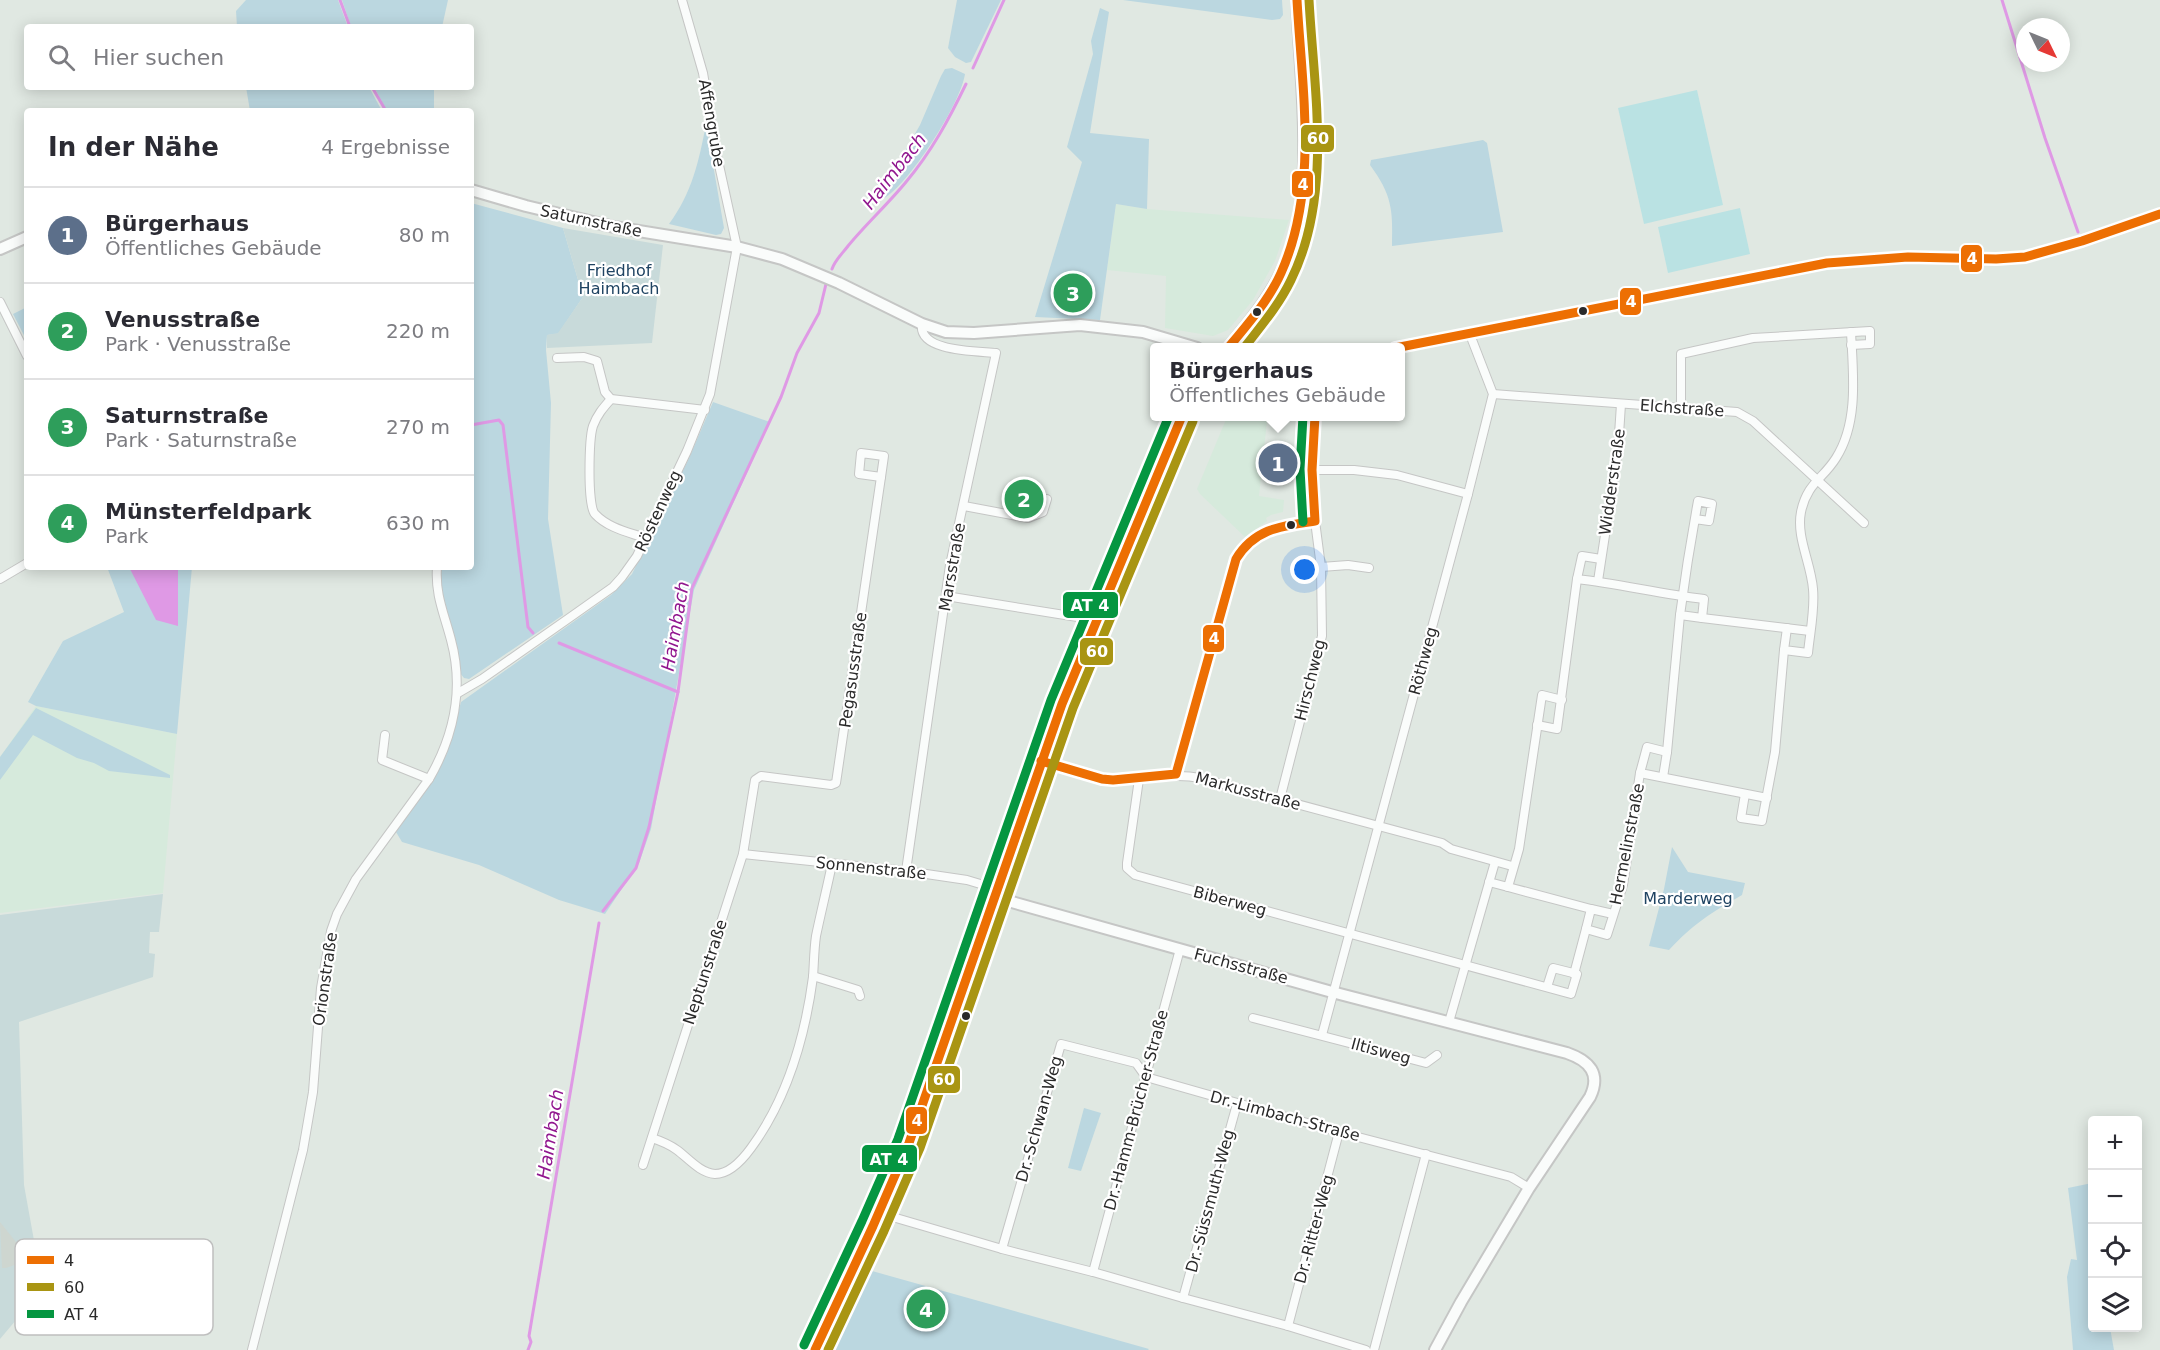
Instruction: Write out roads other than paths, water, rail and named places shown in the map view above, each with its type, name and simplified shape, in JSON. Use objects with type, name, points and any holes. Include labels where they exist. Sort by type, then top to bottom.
[{"type":"street","name":"Affengrube","points":[[682,0],[703,73],[717,156],[737,247]]},
{"type":"street","points":[[1232,343],[1256,315],[1274,287],[1288,256],[1299,218],[1304,157],[1297,0]]},
{"type":"street","name":"Saturnstraße","points":[[474,191],[614,227],[737,247],[801,266],[922,324],[946,332],[1055,326],[1104,327],[1143,332],[1180,343]]},
{"type":"street","points":[[1405,345],[1827,263],[1908,256],[1996,259],[2025,257],[2054,250],[2160,214]]},
{"type":"street","points":[[0,249],[24,238]]},
{"type":"street","name":"Röstenweg","points":[[458,693],[613,587],[630,567],[705,410],[710,394],[737,247]]},
{"type":"street","points":[[0,303],[24,350]]},
{"type":"street","name":"Marsstraße","points":[[906,871],[950,565],[996,353],[946,348],[927,340],[921,331],[922,324]]},
{"type":"street","points":[[1681,408],[1681,354],[1753,338],[1869,331],[1870,344],[1851,345]]},
{"type":"street","points":[[1469,332],[1493,394]]},
{"type":"street","points":[[1784,650],[1808,653],[1813,591],[1800,525],[1803,503],[1816,480],[1836,459],[1847,435],[1852,403],[1851,332]]},
{"type":"street","points":[[557,358],[584,357],[597,361],[605,392],[610,399],[705,410]]},
{"type":"street","name":"Elchstraße","points":[[1493,394],[1737,412],[1744,415],[1864,523]]},
{"type":"street","name":"Röthweg","points":[[1332,992],[1468,494],[1493,394]]},
{"type":"street","points":[[610,399],[598,413],[592,429],[589,497],[592,512],[605,524],[645,538]]},
{"type":"street","name":"Widderstraße","points":[[1598,582],[1618,450],[1621,404]]},
{"type":"street","points":[[814,1350],[879,1213],[909,1143],[1041,761],[1096,620],[1180,421]]},
{"type":"street","name":"Hirschweg","points":[[1280,799],[1322,636],[1321,567],[1312,470],[1315,421]]},
{"type":"street","points":[[1312,470],[1354,470],[1397,475],[1468,494]]},
{"type":"street","name":"Pegasusstraße","points":[[757,777],[831,785],[836,783],[881,477]]},
{"type":"street","points":[[963,506],[1028,518],[1043,512],[1047,499]]},
{"type":"street","name":"Hermelinstraße","points":[[1640,773],[1662,777],[1667,752],[1682,596],[1695,519]]},
{"type":"street","points":[[1176,774],[1240,551],[1246,542],[1264,531],[1315,521]]},
{"type":"street","name":"Widderstraße","points":[[1537,725],[1557,729],[1582,556],[1601,559]]},
{"type":"street","points":[[0,579],[24,565]]},
{"type":"street","points":[[1321,567],[1348,565],[1369,568]]},
{"type":"street","name":"Orionstraße","points":[[252,1350],[303,1150],[313,1092],[321,988],[331,931],[337,914],[356,879],[429,779],[451,729],[458,693],[454,650],[437,593],[437,570]]},
{"type":"street","points":[[1577,579],[1704,599],[1702,618]]},
{"type":"street","points":[[946,596],[1096,620]]},
{"type":"street","points":[[1680,615],[1810,631]]},
{"type":"street","points":[[1745,794],[1741,818],[1762,821],[1775,752],[1787,628]]},
{"type":"street","points":[[1489,882],[1508,887],[1512,866],[1519,849],[1542,695],[1562,700]]},
{"type":"street","points":[[385,735],[382,760],[429,779]]},
{"type":"street","name":"Hermelinstraße","points":[[1586,929],[1607,935],[1623,885],[1640,773],[1647,747],[1667,752]]},
{"type":"street","name":"Markusstraße","points":[[1041,761],[1102,779],[1139,779],[1176,774],[1200,778],[1442,843],[1451,849],[1495,862]]},
{"type":"street","name":"Neptunstraße","points":[[643,1165],[743,854],[753,786],[757,777]]},
{"type":"street","points":[[1662,777],[1767,798]]},
{"type":"street","name":"Biberweg","points":[[1139,779],[1127,863],[1131,872],[1464,966]]},
{"type":"street","name":"Sonnenstraße","points":[[743,854],[906,871],[966,880],[995,893]]},
{"type":"street","points":[[1449,1022],[1495,862],[1512,866]]},
{"type":"street","points":[[652,1138],[676,1149],[707,1172],[716,1174],[733,1167],[747,1155],[761,1135],[777,1107],[794,1063],[806,1017],[816,938],[832,864]]},
{"type":"street","name":"Hermelinstraße","points":[[1508,887],[1613,915]]},
{"type":"street","name":"Fuchsstraße","points":[[995,893],[1179,949],[1332,992],[1490,1032],[1583,1060],[1593,1072],[1594,1088],[1529,1188]]},
{"type":"street","name":"Hermelinstraße","points":[[1547,987],[1571,994],[1591,909]]},
{"type":"street","name":"Dr.-Hamm-Brücher-Straße","points":[[1093,1272],[1179,949]]},
{"type":"street","points":[[1464,966],[1547,987],[1553,968],[1574,974]]},
{"type":"street","points":[[813,976],[857,989],[860,996]]},
{"type":"street","points":[[1322,1035],[1332,992]]},
{"type":"street","name":"Iltisweg","points":[[1252,1018],[1426,1063],[1437,1055]]},
{"type":"street","name":"Dr.-Schwan-Weg","points":[[1002,1250],[1061,1044],[1136,1063],[1146,1077]]},
{"type":"street","name":"Dr.-Limbach-Straße","points":[[1146,1077],[1339,1132],[1511,1177],[1529,1188]]},
{"type":"street","name":"Dr.-Süssmuth-Weg","points":[[1183,1298],[1237,1104]]},
{"type":"street","name":"Dr.-Ritter-Weg","points":[[1288,1326],[1339,1132]]},
{"type":"street","points":[[1374,1350],[1426,1154]]},
{"type":"street","points":[[1434,1350],[1529,1188]]},
{"type":"street","points":[[879,1213],[1002,1250],[1093,1272],[1288,1326],[1365,1350]]},
{"type":"waterway","points":[[340,0],[349,24]]},
{"type":"waterway","name":"Haimbach","points":[[973,68],[1004,0]]},
{"type":"waterway","points":[[2002,0],[2045,138],[2078,232]]},
{"type":"waterway","name":"Haimbach","points":[[832,269],[848,246],[924,159],[966,84]]},
{"type":"waterway","points":[[374,90],[384,108]]},
{"type":"waterway","name":"Haimbach","points":[[603,911],[636,868],[649,827],[678,692],[692,588],[781,397],[797,353],[819,313],[826,284]]},
{"type":"waterway","points":[[474,424],[499,420],[503,425],[528,627],[533,633]]},
{"type":"waterway","points":[[559,643],[678,692]]},
{"type":"waterway","name":"Haimbach","points":[[528,1350],[599,923]]},
{"type":"place","name":"Saturnstraße","points":[[1073,293]]},
{"type":"place","name":"Bürgerhaus","points":[[1278,463]]},
{"type":"place","name":"Venusstraße","points":[[1024,499]]},
{"type":"place","name":"Münsterfeldpark","points":[[926,1309]]},
{"type":"park label","name":"Friedhof Haimbach","points":[[619,279]]},
{"type":"park label","name":"Marderweg","points":[[1688,898]]}]
